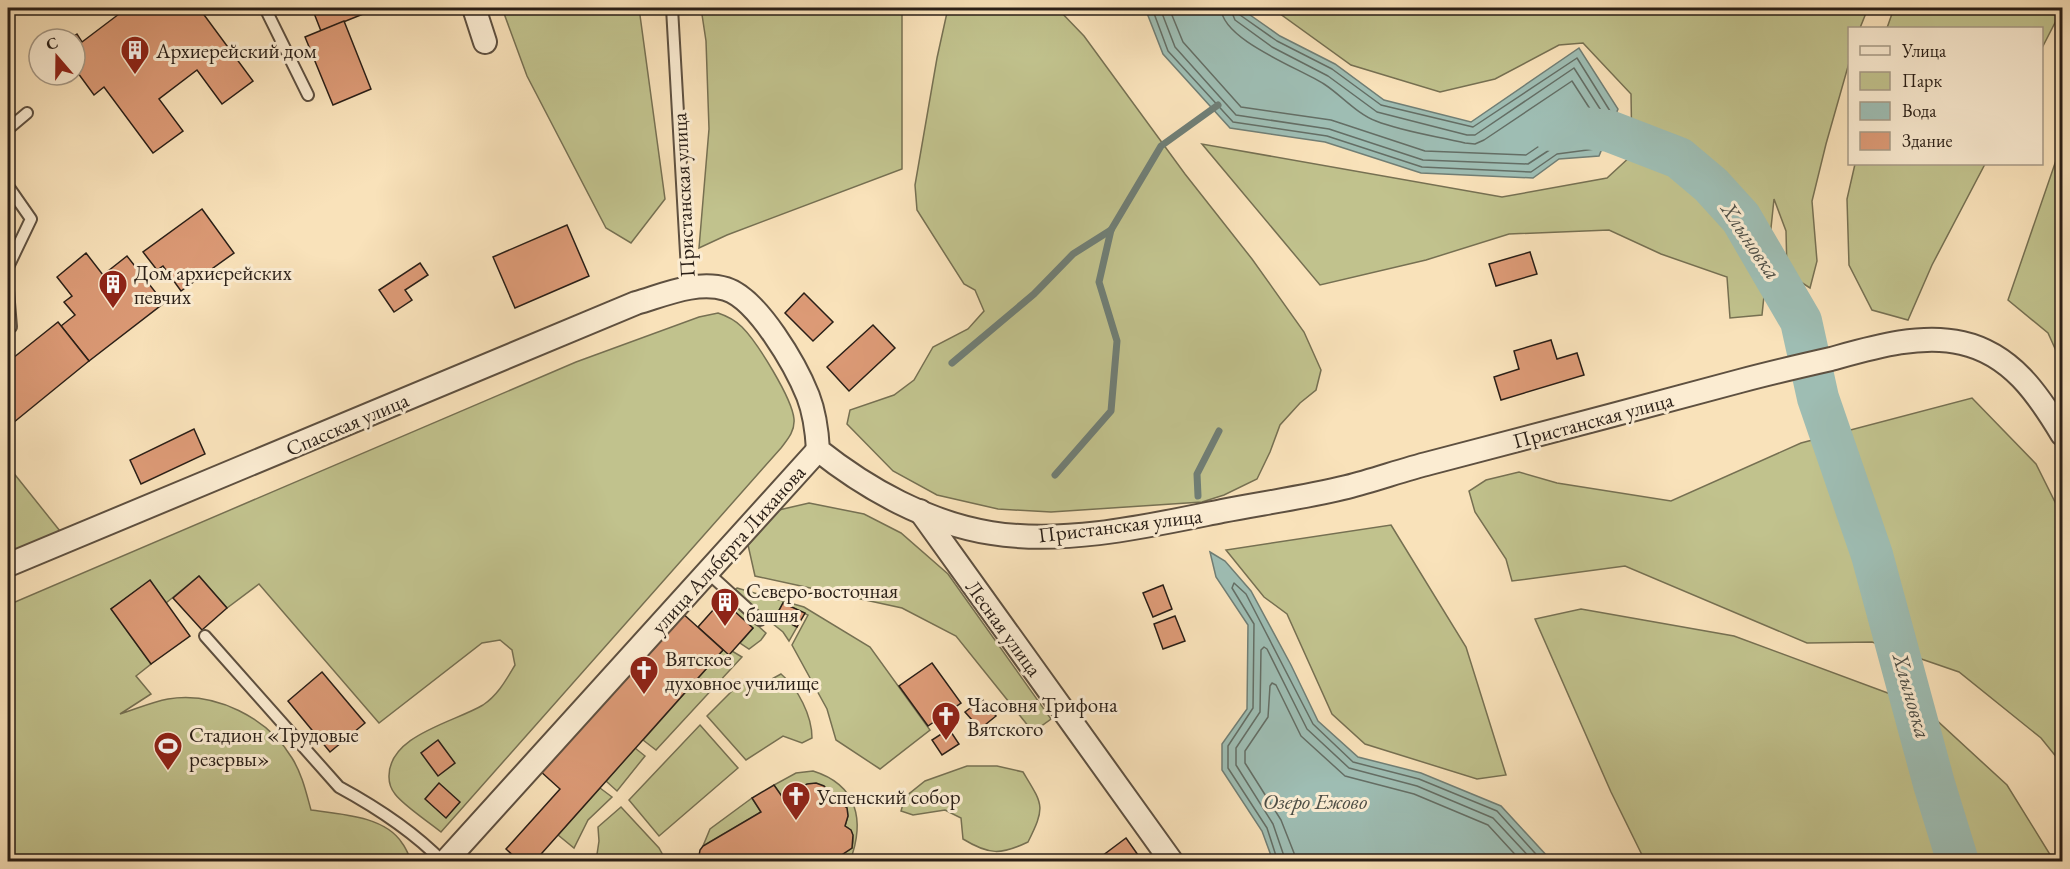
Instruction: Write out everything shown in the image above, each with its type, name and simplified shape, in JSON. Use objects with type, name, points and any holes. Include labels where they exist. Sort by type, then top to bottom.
[{"type":"street","points":[[474,8],[485,42]]},
{"type":"street","name":"Пристанская улица","points":[[687,288],[705,286],[726,289],[743,298],[761,318],[785,351],[809,398],[818,450],[849,474],[920,511],[956,526],[993,533],[1033,537],[1101,532],[1346,487],[1755,377],[1863,351],[1919,341],[1942,340],[1962,343],[2001,359],[2034,391],[2062,434]]},
{"type":"street","name":"Спасская улица","points":[[8,565],[636,303],[687,288]]},
{"type":"street","name":"улица Альберта Лиханова","points":[[444,861],[818,450]]},
{"type":"street","name":"Лесная улица","points":[[920,511],[1172,861]]},
{"type":"lane","points":[[267,8],[308,95]]},
{"type":"lane","name":"Пристанская улица","points":[[672,8],[687,288]]},
{"type":"lane","points":[[8,129],[27,113]]},
{"type":"lane","points":[[8,186],[31,219],[8,267]]},
{"type":"lane","points":[[8,290],[11,327]]},
{"type":"lane","points":[[707,572],[760,620]]},
{"type":"lane","points":[[205,636],[339,787],[429,847],[444,861]]},
{"type":"green space","points":[[502,8],[639,8],[665,199],[631,243],[606,228],[527,76]]},
{"type":"green space","points":[[701,8],[902,8],[902,169],[727,235],[699,248],[709,129],[706,41]]},
{"type":"green space","points":[[948,8],[1057,8],[1084,36],[1185,174],[1252,259],[1304,332],[1321,370],[1316,390],[1300,403],[1280,425],[1257,479],[1224,495],[1202,502],[1051,512],[998,509],[937,495],[893,471],[847,424],[850,410],[894,395],[914,380],[933,347],[968,329],[984,311],[975,290],[964,284],[917,210],[915,185]]},
{"type":"green space","points":[[1272,8],[1868,8],[1860,27],[1848,27],[1848,67],[1812,201],[1817,261],[1810,288],[1787,273],[1786,231],[1774,199],[1762,315],[1730,318],[1727,277],[1661,254],[1609,230],[1509,234],[1426,260],[1320,285],[1202,144],[1502,197],[1607,178],[1632,155],[1631,94],[1583,43],[1559,45],[1495,79],[1440,92],[1351,65]]},
{"type":"green space","points":[[1894,8],[2062,8],[2043,46],[2043,27],[1887,27]]},
{"type":"green space","points":[[2062,143],[2062,364],[2048,333],[2008,300]]},
{"type":"green space","points":[[1855,165],[1984,165],[1932,265],[1908,320],[1872,310],[1849,265],[1847,199]]},
{"type":"green space","points":[[718,313],[731,318],[742,327],[773,371],[792,410],[794,423],[790,435],[781,448],[441,832],[404,804],[394,792],[389,779],[392,763],[399,750],[411,740],[483,705],[497,692],[515,665],[512,650],[500,640],[482,643],[379,723],[259,584],[227,608],[199,576],[166,603],[150,581],[111,609],[151,664],[136,676],[151,694],[120,714],[162,700],[186,698],[204,699],[239,710],[269,731],[282,744],[298,770],[311,810],[348,815],[385,827],[402,843],[411,860],[8,861],[8,605],[576,362],[699,317]]},
{"type":"green space","points":[[1972,398],[2036,464],[2062,516],[2062,764],[2041,738],[1959,672],[1872,642],[1807,643],[1625,566],[1512,581],[1506,559],[1475,512],[1469,491],[1486,480],[1519,472],[1557,483],[1671,501],[1801,443]]},
{"type":"green space","points":[[8,466],[60,531],[8,553]]},
{"type":"green space","points":[[809,503],[864,514],[901,533],[948,574],[1051,719],[1033,732],[956,636],[902,608],[755,576],[748,545],[779,510]]},
{"type":"green space","points":[[1391,525],[1466,647],[1506,775],[1477,779],[1365,744],[1332,714],[1287,614],[1264,597],[1226,550]]},
{"type":"green space","points":[[737,588],[804,607],[870,647],[930,730],[880,769],[836,740],[827,709],[792,645],[808,615],[783,603],[776,616],[797,627],[789,641],[783,632],[763,616],[756,624],[766,633],[749,649],[740,643],[753,628],[722,600]]},
{"type":"green space","points":[[1581,609],[1734,636],[1920,705],[2007,785],[2054,861],[1645,861],[1611,792],[1535,619]]},
{"type":"green space","points":[[723,650],[732,651],[742,657],[656,750],[643,740]]},
{"type":"green space","points":[[781,674],[803,703],[810,721],[812,738],[802,743],[783,736],[746,760],[707,716],[741,682],[759,686]]},
{"type":"green space","points":[[700,725],[738,768],[659,836],[629,800]]},
{"type":"green space","points":[[635,748],[645,756],[617,791],[606,781]]},
{"type":"green space","points":[[967,766],[997,766],[1023,772],[1040,806],[1038,821],[1028,842],[1002,851],[988,850],[963,839],[961,818],[945,810],[913,815],[901,811],[905,797],[925,781]]},
{"type":"green space","points":[[813,771],[840,785],[854,806],[857,832],[850,861],[831,861],[852,848],[853,835],[845,826],[848,816],[847,808],[835,799],[828,800],[829,792],[818,784],[806,785],[783,798],[774,785],[796,773]]},
{"type":"green space","points":[[600,788],[612,797],[588,820],[574,848],[558,835]]},
{"type":"green space","points":[[752,798],[761,812],[703,846],[710,829]]},
{"type":"green space","points":[[621,807],[659,848],[666,861],[596,861],[599,841],[598,827]]},
{"type":"water","points":[[1145,8],[1240,8],[1280,36],[1335,64],[1384,100],[1471,122],[1579,48],[1618,109],[1599,156],[1559,159],[1533,178],[1421,173],[1325,142],[1230,128],[1163,54]]},
{"type":"water","name":"Озеро Ежово","points":[[1210,552],[1225,561],[1251,591],[1318,721],[1358,757],[1421,773],[1501,806],[1550,861],[1273,861],[1262,831],[1222,770],[1222,744],[1247,709],[1248,625],[1216,577]]},
{"type":"building","name":"Архиерейский дом","points":[[114,8],[199,8],[253,81],[222,104],[197,70],[159,99],[183,131],[153,153],[104,87],[94,95],[87,85],[87,38],[119,14]]},
{"type":"building","points":[[312,8],[378,8],[321,31]]},
{"type":"building","points":[[344,21],[371,89],[333,105],[305,37]]},
{"type":"building","points":[[202,209],[234,253],[181,291],[163,266],[157,270],[143,252]]},
{"type":"building","points":[[567,225],[589,276],[515,308],[493,257]]},
{"type":"building","points":[[1530,252],[1537,274],[1496,286],[1489,264]]},
{"type":"building","name":"Дом архиерейских певчих","points":[[86,253],[103,275],[127,256],[164,303],[89,361],[61,326],[75,315],[64,302],[72,296],[57,277]]},
{"type":"building","points":[[420,263],[428,275],[405,290],[412,300],[394,312],[379,290]]},
{"type":"building","points":[[804,293],[833,322],[813,341],[785,313]]},
{"type":"building","points":[[58,322],[89,361],[8,427],[8,362]]},
{"type":"building","points":[[873,325],[895,348],[849,391],[827,367]]},
{"type":"building","points":[[1551,340],[1557,359],[1577,353],[1584,375],[1501,400],[1494,377],[1519,369],[1514,351]]},
{"type":"building","points":[[194,429],[205,454],[141,484],[130,460]]},
{"type":"building","points":[[199,576],[227,608],[202,630],[173,598]]},
{"type":"building","points":[[150,580],[190,636],[151,664],[111,609]]},
{"type":"building","points":[[1163,585],[1172,609],[1153,617],[1143,593]]},
{"type":"building","name":"Северо-восточная башня","points":[[722,600],[753,628],[729,655],[698,627]]},
{"type":"building","points":[[783,603],[805,613],[797,627],[776,616]]},
{"type":"building","name":"Вятское духовное училище","points":[[680,611],[723,650],[534,862],[520,862],[506,849],[560,789],[539,770]]},
{"type":"building","points":[[1175,616],[1185,641],[1163,649],[1154,624]]},
{"type":"building","points":[[932,663],[961,703],[928,726],[899,686]]},
{"type":"building","points":[[322,672],[365,723],[330,752],[288,701]]},
{"type":"building","points":[[982,699],[996,716],[980,729],[965,712]]},
{"type":"building","name":"Часовня Трифона Вятского","points":[[949,729],[959,744],[942,755],[932,740]]},
{"type":"building","points":[[438,740],[455,763],[438,776],[421,753]]},
{"type":"building","points":[[439,783],[460,802],[446,818],[425,799]]},
{"type":"building","name":"Успенский собор","points":[[816,783],[824,786],[829,792],[828,800],[835,799],[847,808],[848,816],[845,826],[851,830],[853,835],[852,848],[831,862],[701,862],[699,856],[703,846],[761,812],[752,798],[774,785],[783,798],[807,784]]},
{"type":"building","points":[[1126,838],[1143,862],[1094,862]]},
{"type":"waterway","points":[[1055,475],[1111,411],[1117,341],[1099,282],[1111,230],[1161,146],[1218,105]]},
{"type":"waterway","name":"Хлыновка","points":[[1551,130],[1575,127],[1609,131],[1679,158],[1711,185],[1741,218],[1801,321],[1818,398],[1872,555],[1934,784],[1958,862]]},
{"type":"waterway","points":[[952,363],[1034,294],[1073,254],[1111,230]]},
{"type":"waterway","points":[[1198,496],[1197,474],[1219,431]]},
{"type":"place","name":"Архиерейский дом","points":[[135,76]]},
{"type":"place","name":"Дом архиерейских певчих","points":[[113,310]]},
{"type":"place","name":"Северо-восточная башня","points":[[725,628]]},
{"type":"place","name":"Вятское духовное училище","points":[[644,696]]},
{"type":"place","name":"Часовня Трифона Вятского","points":[[946,742]]},
{"type":"place","name":"Стадион «Трудовые резервы»","points":[[168,772]]},
{"type":"place","name":"Успенский собор","points":[[796,822]]}]
